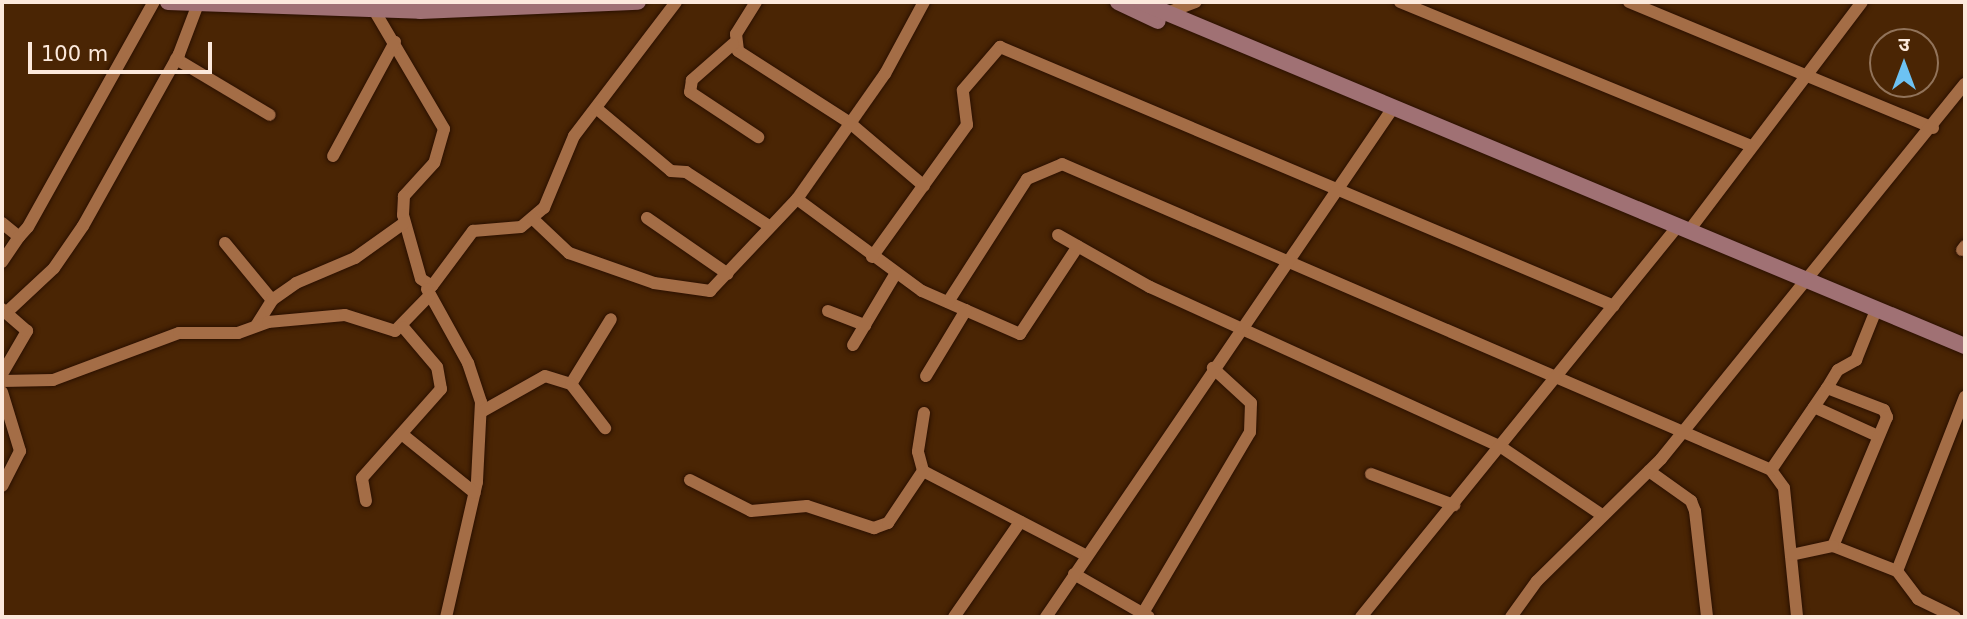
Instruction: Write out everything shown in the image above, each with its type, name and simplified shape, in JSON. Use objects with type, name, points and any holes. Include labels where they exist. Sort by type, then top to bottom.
[{"type":"street","points":[[2,262],[155,2]]},
{"type":"street","points":[[168,2],[374,10],[638,2]]},
{"type":"street","points":[[2,381],[53,380],[167,335],[228,334],[256,327],[345,315],[396,331],[403,327],[428,291],[439,281],[473,231],[513,228],[533,219],[552,195],[558,163],[676,2]]},
{"type":"street","points":[[756,2],[733,44],[692,80],[690,92],[758,137]]},
{"type":"street","points":[[533,219],[569,253],[654,282],[701,293],[728,274],[769,226],[797,199],[850,123],[924,2]]},
{"type":"street","points":[[1118,2],[1161,17],[1390,112],[1647,222],[1660,221],[1683,229],[1965,346]]},
{"type":"street","points":[[1141,2],[1161,17]]},
{"type":"street","points":[[1161,17],[1196,2]]},
{"type":"street","points":[[1400,2],[1751,146]]},
{"type":"street","points":[[1629,2],[1933,128]]},
{"type":"street","points":[[1361,617],[1614,306],[1683,229],[1751,146],[1857,3]]},
{"type":"street","points":[[2,374],[27,331],[4,311],[54,268],[83,226],[176,59],[198,4]]},
{"type":"street","points":[[374,10],[444,129],[434,163],[404,196],[404,223],[428,291],[468,363],[481,412],[475,493],[446,617]]},
{"type":"street","points":[[333,156],[395,42]]},
{"type":"street","points":[[733,44],[850,123],[923,186]]},
{"type":"street","points":[[872,257],[967,125],[963,90],[990,51],[1000,47],[1333,191],[1614,306]]},
{"type":"street","points":[[176,59],[270,115]]},
{"type":"street","points":[[1511,617],[1602,515],[1649,471],[1686,429],[1809,282],[1965,84]]},
{"type":"street","points":[[596,108],[671,171],[686,172],[769,226]]},
{"type":"street","points":[[1046,617],[1333,191],[1390,112]]},
{"type":"street","points":[[948,302],[1027,179],[1053,164],[1559,373],[1771,470],[1784,488],[1797,617]]},
{"type":"street","points":[[797,199],[896,273],[948,302],[1020,334],[1078,246]]},
{"type":"street","points":[[647,218],[728,274]]},
{"type":"street","points":[[2,223],[19,237]]},
{"type":"street","points":[[256,327],[272,300],[296,283],[355,258],[404,223]]},
{"type":"street","points":[[1058,235],[1150,287],[1243,325],[1501,447],[1602,515]]},
{"type":"street","points":[[225,243],[272,300]]},
{"type":"street","points":[[853,345],[896,273]]},
{"type":"street","points":[[926,376],[965,310]]},
{"type":"street","points":[[1771,470],[1838,370],[1856,360],[1876,310]]},
{"type":"street","points":[[828,311],[865,326]]},
{"type":"street","points":[[571,384],[611,319]]},
{"type":"street","points":[[366,501],[362,478],[403,435],[441,389],[437,367],[403,327]]},
{"type":"street","points":[[1074,574],[1147,615],[1250,432],[1251,403],[1213,368]]},
{"type":"street","points":[[481,412],[536,378],[571,384],[605,428]]},
{"type":"street","points":[[1827,388],[1884,410],[1878,436],[1833,546]]},
{"type":"street","points":[[1897,571],[1965,397]]},
{"type":"street","points":[[2,486],[20,451],[3,401]]},
{"type":"street","points":[[1814,407],[1878,436]]},
{"type":"street","points":[[924,413],[918,452],[923,471],[1086,555]]},
{"type":"street","points":[[403,435],[475,493]]},
{"type":"street","points":[[690,480],[751,511],[807,506],[874,528],[888,523],[923,471]]},
{"type":"street","points":[[1649,471],[1691,500],[1695,511],[1707,617]]},
{"type":"street","points":[[1371,474],[1454,505]]},
{"type":"street","points":[[954,617],[1020,522]]},
{"type":"street","points":[[1791,555],[1833,546],[1897,571],[1918,599],[1955,617]]}]
